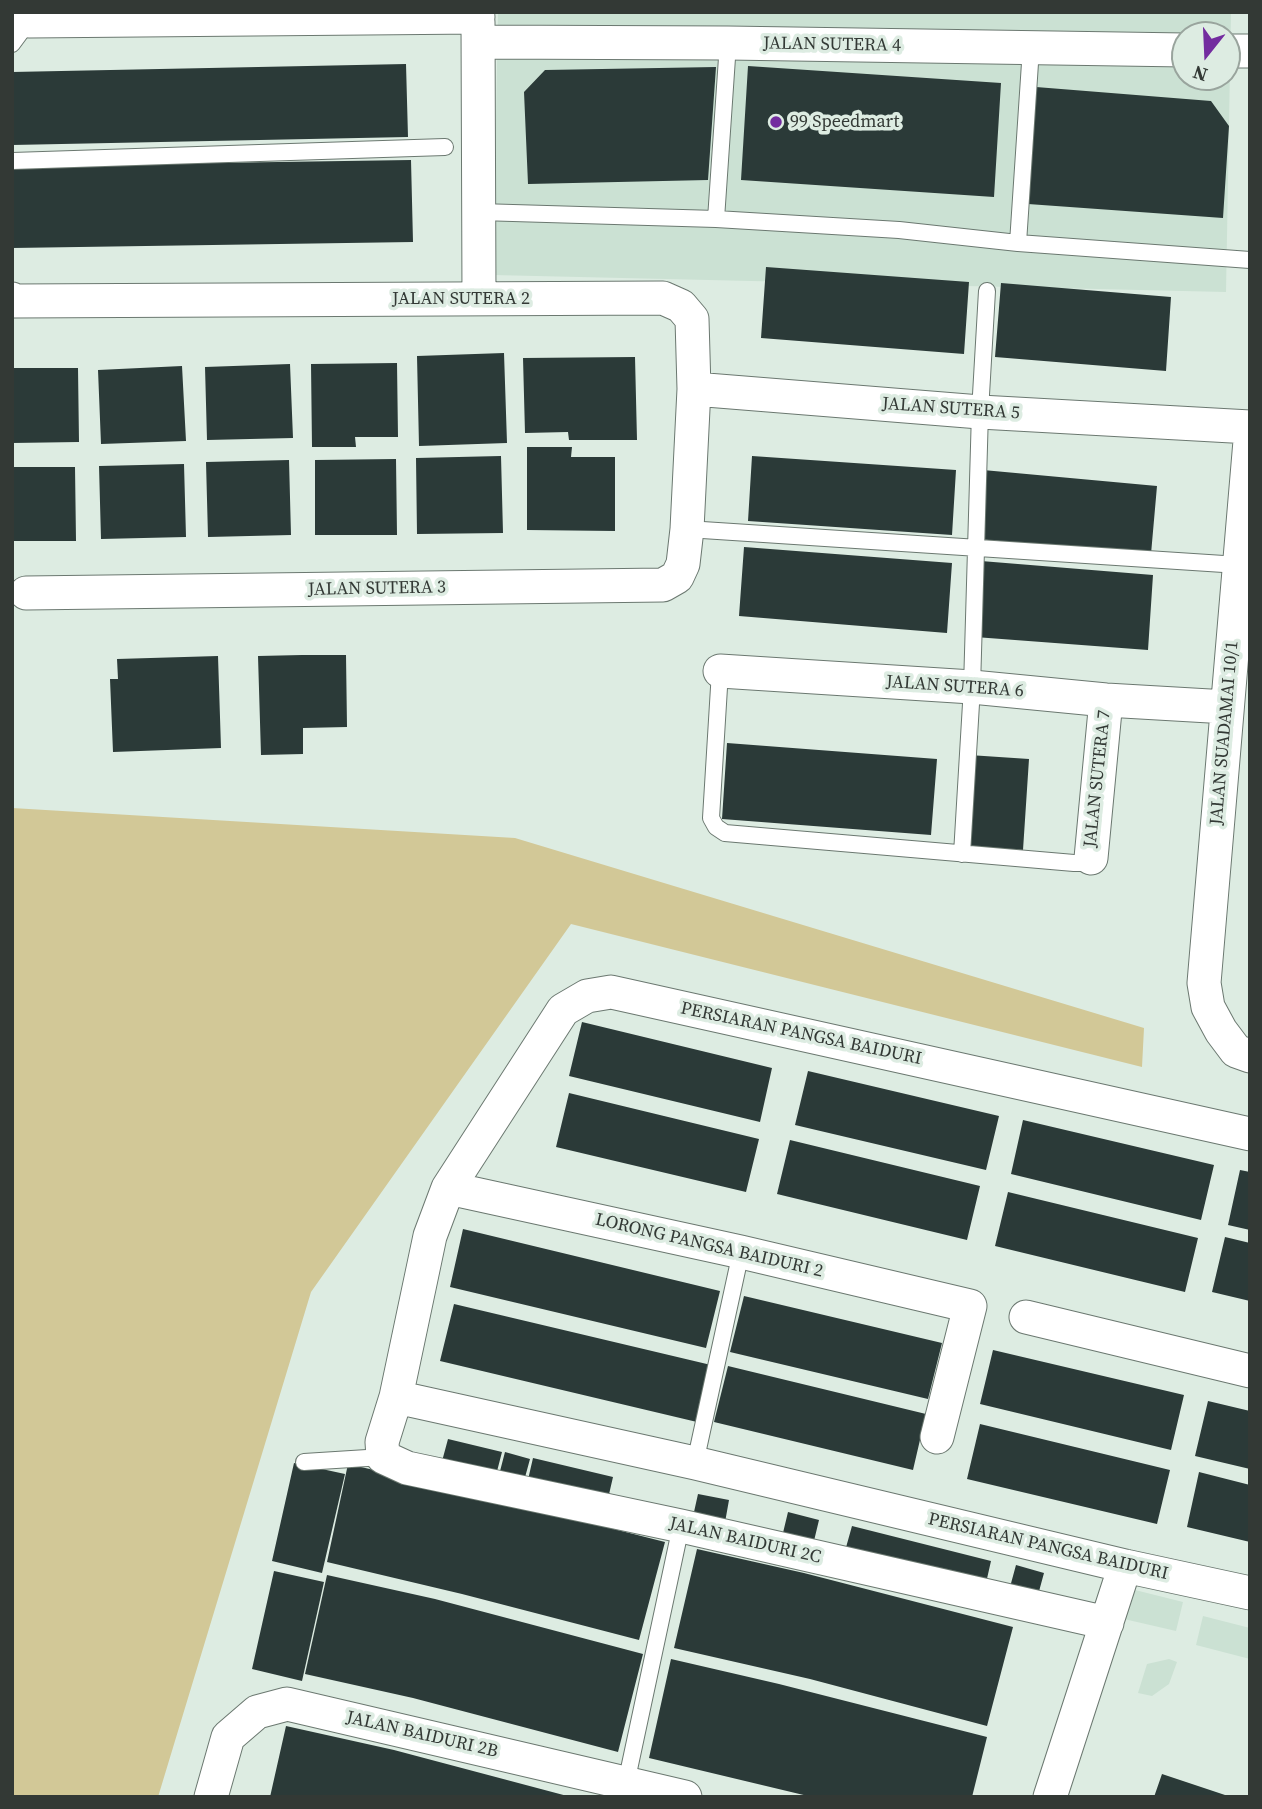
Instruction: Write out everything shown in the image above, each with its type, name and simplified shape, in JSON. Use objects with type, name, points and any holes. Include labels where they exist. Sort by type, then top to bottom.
[{"type":"street","name":"JALAN SUTERA 4","points":[[20,32],[471,22],[728,43],[1171,50]]},
{"type":"street","points":[[471,22],[479,212],[479,299]]},
{"type":"street","name":"JALAN SUTERA 2","points":[[12,299],[663,298],[681,306],[692,320],[694,389],[687,529]]},
{"type":"street","name":"JALAN SUTERA 5","points":[[694,389],[980,412],[1250,427]]},
{"type":"street","name":"JALAN SUADAMAI 10/1","points":[[1250,441],[1205,983],[1208,1007],[1221,1031],[1236,1051],[1250,1056]]},
{"type":"street","name":"JALAN SUTERA 3","points":[[26,593],[663,585],[677,577],[683,564],[687,529]]},
{"type":"street","name":"JALAN SUTERA 6","points":[[720,671],[1227,707]]},
{"type":"street","name":"JALAN SUTERA 7","points":[[1091,858],[1106,699]]},
{"type":"street","name":"PERSIARAN PANGSA BAIDURI","points":[[383,1457],[382,1442],[396,1397],[430,1236],[449,1188],[564,1010],[587,996],[611,992],[1250,1134]]},
{"type":"street","name":"LORONG PANGSA BAIDURI 2","points":[[449,1188],[970,1306],[937,1437]]},
{"type":"street","points":[[1026,1317],[1250,1371]]},
{"type":"street","name":"PERSIARAN PANGSA BAIDURI","points":[[396,1397],[695,1463],[1125,1566],[1250,1593]]},
{"type":"street","name":"JALAN BAIDURI 2C","points":[[383,1457],[407,1468],[681,1526],[1107,1623]]},
{"type":"street","points":[[1050,1797],[1125,1566]]},
{"type":"street","name":"JALAN BAIDURI 2B","points":[[211,1797],[228,1737],[257,1712],[288,1704],[624,1789],[685,1797]]},
{"type":"lane","points":[[716,219],[728,43]]},
{"type":"lane","points":[[1018,243],[1031,48]]},
{"type":"lane","points":[[12,161],[445,146]]},
{"type":"lane","points":[[479,212],[716,219],[899,230],[1018,243],[1250,260]]},
{"type":"lane","points":[[962,854],[972,687],[980,412],[987,291]]},
{"type":"lane","points":[[687,529],[1239,565]]},
{"type":"lane","points":[[720,671],[711,818],[716,827],[725,833],[1074,863],[1083,863],[1091,858]]},
{"type":"lane","points":[[695,1463],[741,1252]]},
{"type":"lane","points":[[304,1462],[383,1457]]},
{"type":"lane","points":[[624,1789],[681,1526]]},
{"type":"shaded area","points":[[498,12],[1231,12],[1231,21],[1171,21],[1171,91],[1230,91],[1226,292],[493,275]]},
{"type":"shaded area","points":[[12,808],[515,838],[1144,1028],[1142,1067],[571,924],[311,1292],[158,1797],[12,1797]]},
{"type":"shaded area","points":[[1131,1589],[1183,1602],[1176,1631],[1124,1619]]},
{"type":"shaded area","points":[[1203,1616],[1250,1628],[1250,1659],[1196,1645]]},
{"type":"shaded area","points":[[1169,1659],[1177,1662],[1169,1684],[1152,1696],[1138,1693],[1147,1664]]},
{"type":"building","points":[[406,64],[408,137],[12,145],[12,72]]},
{"type":"building","points":[[748,66],[1001,83],[994,197],[741,180]]},
{"type":"building","points":[[716,67],[708,180],[528,184],[524,92],[545,70]]},
{"type":"building","points":[[1036,87],[1211,101],[1229,126],[1223,218],[1028,204]]},
{"type":"building","points":[[411,160],[413,242],[12,248],[12,166]]},
{"type":"building","points":[[766,267],[969,282],[964,354],[761,338]]},
{"type":"building","points":[[1001,283],[1171,297],[1166,371],[995,357]]},
{"type":"building","points":[[504,353],[507,443],[419,446],[417,356]]},
{"type":"building","points":[[635,357],[637,440],[569,440],[568,432],[525,433],[523,358]]},
{"type":"building","points":[[397,363],[398,437],[355,437],[356,447],[312,447],[311,364]]},
{"type":"building","points":[[290,364],[293,438],[207,440],[205,367]]},
{"type":"building","points":[[182,366],[186,441],[101,444],[98,370]]},
{"type":"building","points":[[12,368],[78,368],[79,442],[12,443]]},
{"type":"building","points":[[527,447],[572,447],[571,457],[615,457],[615,531],[527,530]]},
{"type":"building","points":[[501,456],[503,533],[417,534],[416,458]]},
{"type":"building","points":[[752,456],[956,470],[952,535],[748,521]]},
{"type":"building","points":[[396,459],[397,535],[315,535],[315,460]]},
{"type":"building","points":[[289,460],[291,535],[208,537],[206,462]]},
{"type":"building","points":[[184,464],[186,537],[101,539],[99,466]]},
{"type":"building","points":[[12,467],[75,467],[76,541],[12,541]]},
{"type":"building","points":[[983,470],[1157,486],[1151,554],[977,539]]},
{"type":"building","points":[[744,547],[952,563],[947,633],[739,616]]},
{"type":"building","points":[[981,561],[1153,575],[1148,650],[975,637]]},
{"type":"building","points":[[346,655],[347,727],[303,728],[303,754],[261,755],[258,656]]},
{"type":"building","points":[[218,656],[221,748],[113,752],[110,679],[118,679],[117,659]]},
{"type":"building","points":[[727,743],[937,759],[931,835],[722,819]]},
{"type":"building","points":[[969,755],[1029,759],[1023,850],[962,846]]},
{"type":"building","points":[[582,1022],[772,1068],[760,1122],[569,1076]]},
{"type":"building","points":[[808,1071],[999,1116],[986,1170],[795,1125]]},
{"type":"building","points":[[569,1093],[759,1139],[746,1192],[556,1147]]},
{"type":"building","points":[[1023,1120],[1214,1165],[1201,1220],[1011,1174]]},
{"type":"building","points":[[790,1140],[980,1186],[967,1240],[777,1194]]},
{"type":"building","points":[[1240,1170],[1250,1172],[1250,1230],[1228,1225]]},
{"type":"building","points":[[1008,1192],[1198,1238],[1185,1292],[995,1246]]},
{"type":"building","points":[[463,1229],[720,1291],[706,1348],[450,1287]]},
{"type":"building","points":[[1225,1237],[1250,1243],[1250,1301],[1212,1292]]},
{"type":"building","points":[[744,1296],[942,1343],[928,1399],[730,1352]]},
{"type":"building","points":[[454,1304],[711,1365],[697,1422],[440,1361]]},
{"type":"building","points":[[993,1350],[1184,1395],[1171,1450],[980,1404]]},
{"type":"building","points":[[728,1366],[926,1414],[913,1470],[714,1422]]},
{"type":"building","points":[[1208,1401],[1250,1411],[1250,1469],[1195,1456]]},
{"type":"building","points":[[980,1424],[1170,1470],[1157,1524],[967,1479]]},
{"type":"building","points":[[448,1439],[502,1452],[495,1479],[441,1465]]},
{"type":"building","points":[[505,1452],[530,1459],[524,1481],[499,1475]]},
{"type":"building","points":[[533,1458],[613,1477],[607,1503],[527,1484]]},
{"type":"building","points":[[294,1463],[345,1474],[322,1573],[272,1561]]},
{"type":"building","points":[[348,1464],[665,1542],[639,1640],[327,1562]]},
{"type":"building","points":[[1199,1472],[1250,1485],[1250,1542],[1187,1527]]},
{"type":"building","points":[[698,1494],[729,1500],[724,1528],[692,1521]]},
{"type":"building","points":[[788,1512],[819,1520],[813,1545],[782,1537]]},
{"type":"building","points":[[852,1526],[991,1561],[986,1583],[845,1551]]},
{"type":"building","points":[[697,1549],[804,1573],[1013,1627],[987,1726],[810,1679],[674,1648]]},
{"type":"building","points":[[1016,1565],[1044,1573],[1038,1595],[1010,1587]]},
{"type":"building","points":[[274,1571],[324,1582],[302,1681],[252,1669]]},
{"type":"building","points":[[327,1575],[435,1599],[643,1654],[618,1752],[413,1698],[305,1674]]},
{"type":"building","points":[[671,1659],[987,1737],[972,1797],[812,1797],[649,1758]]},
{"type":"building","points":[[286,1726],[394,1750],[571,1797],[270,1797]]},
{"type":"building","points":[[1162,1774],[1228,1796],[1228,1797],[1154,1797]]},
{"type":"place","name":"99 Speedmart","points":[[776,122]]}]
